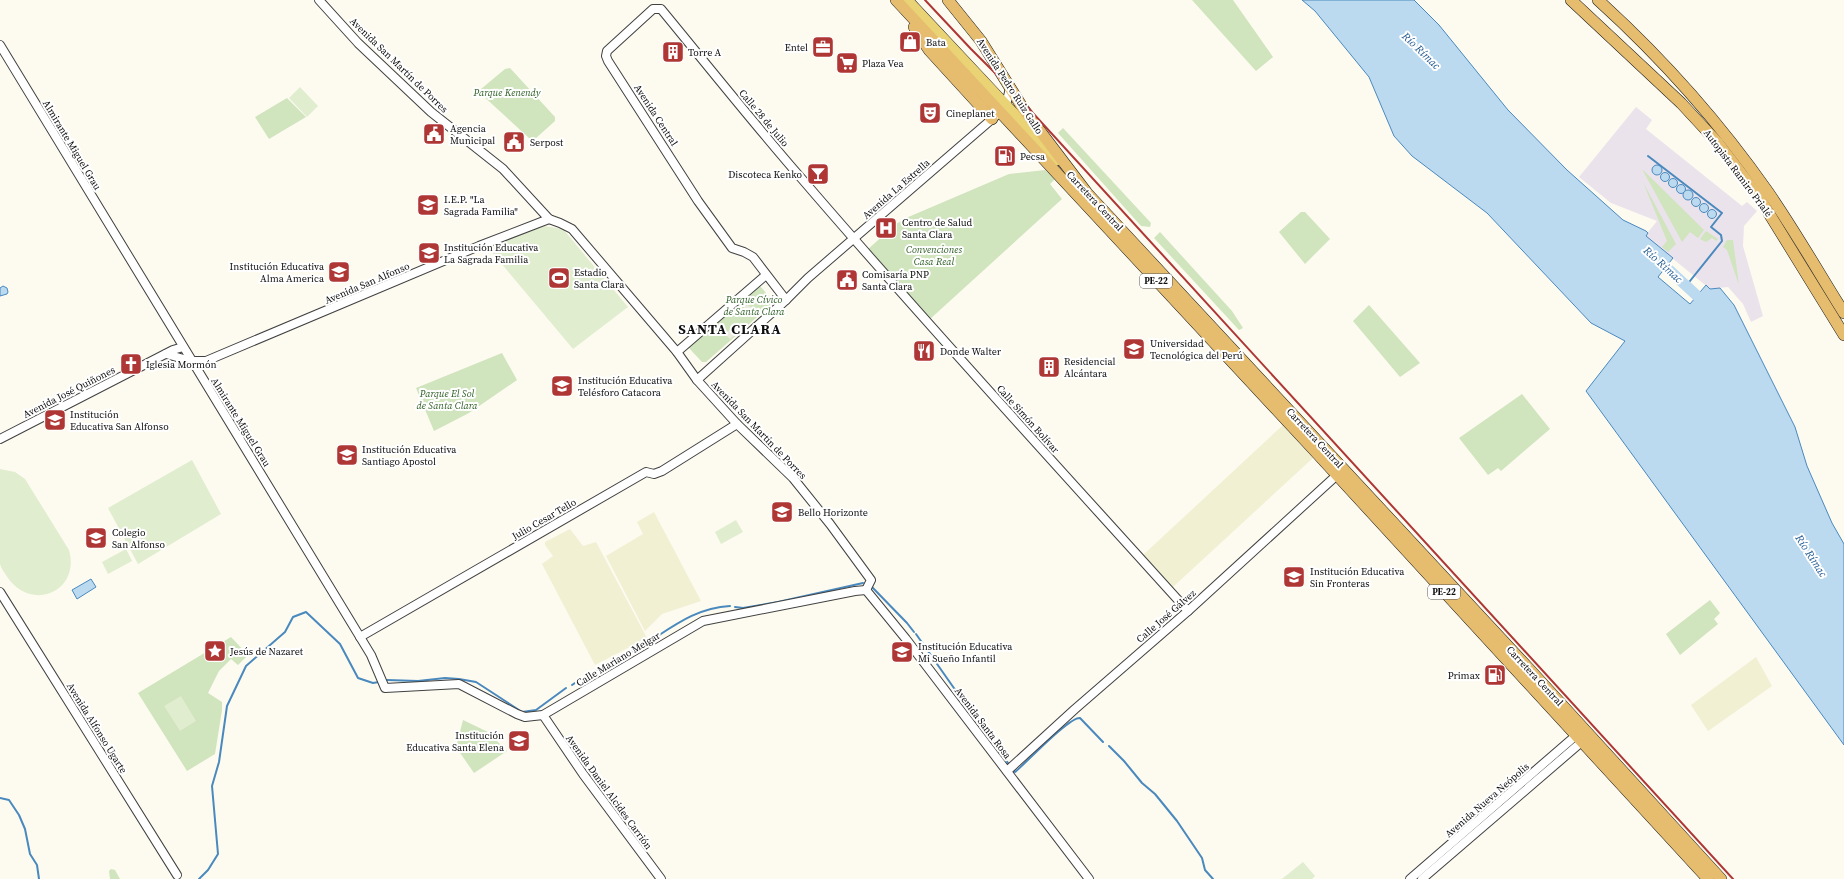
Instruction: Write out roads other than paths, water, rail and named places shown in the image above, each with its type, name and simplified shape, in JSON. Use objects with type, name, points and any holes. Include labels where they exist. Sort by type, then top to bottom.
[{"type":"highway","name":"Avenida Pedro Ruiz Gallo","points":[[948,0],[982,41],[1010,88],[1038,130],[1087,192]]},
{"type":"highway","name":"Autopista Ramiro Prialé","points":[[1571,0],[1681,102],[1718,142],[1763,204],[1844,335]]},
{"type":"highway","name":"Autopista Ramiro Prialé","points":[[1598,0],[1661,59],[1730,141],[1768,193],[1844,313]]},
{"type":"highway","name":"Carretera Central","points":[[902,2],[999,113],[1240,364],[1583,735],[1708,879]]},
{"type":"highway","name":"Carretera Central","points":[[1087,192],[1337,475],[1721,879]]},
{"type":"main road","name":"Carretera Central","points":[[999,113],[1087,192]]},
{"type":"street","name":"Avenida San Martín de Porres","points":[[319,0],[358,43],[431,112],[503,169],[549,219],[572,229],[677,352],[697,380],[737,424],[792,478],[830,524],[871,580],[866,590]]},
{"type":"street","name":"Avenida Central","points":[[661,9],[653,9],[646,14],[607,51],[606,56],[698,201],[732,248],[753,257],[766,275]]},
{"type":"street","name":"Calle 28 de Julio","points":[[661,9],[796,173],[854,239]]},
{"type":"street","name":"Almirante Miguel Grau","points":[[0,45],[360,637],[374,661],[385,688]]},
{"type":"street","points":[[999,113],[1010,88]]},
{"type":"street","name":"Avenida La Estrella","points":[[697,380],[786,300],[808,278],[999,113]]},
{"type":"street","name":"Avenida San Alfonso","points":[[191,361],[206,361],[479,246],[549,219]]},
{"type":"street","name":"Calle Simón Bolívar","points":[[854,239],[946,344],[1188,611]]},
{"type":"street","points":[[677,352],[766,275],[786,300]]},
{"type":"street","name":"Avenida José Quiñones","points":[[0,439],[166,354],[183,347]]},
{"type":"street","points":[[166,354],[191,361]]},
{"type":"street","name":"Julio Cesar Tello","points":[[360,637],[646,472],[654,474],[662,471],[737,424]]},
{"type":"street","name":"Calle José Gálvez","points":[[1007,771],[1075,709],[1188,611],[1337,475]]},
{"type":"street","name":"Calle Mariano Melgar","points":[[385,688],[459,684],[525,717],[543,715],[703,621],[833,595],[866,590]]},
{"type":"street","name":"Avenida Santa Rosa","points":[[866,590],[906,639],[1089,879]]},
{"type":"street","name":"Avenida Alfonso Ugarte","points":[[0,592],[177,875]]},
{"type":"street","name":"Avenida Daniel Alcides Carrión","points":[[543,715],[579,768],[661,879]]},
{"type":"street","name":"Avenida Nueva Neópolis","points":[[1410,879],[1583,735]]},
{"type":"street","name":"Avenida Nueva Neópolis","points":[[1422,879],[1583,735]]},
{"type":"water","points":[[1302,0],[1414,0],[1439,25],[1508,110],[1567,170],[1623,220],[1646,231],[1648,233],[1646,236],[1673,258],[1658,277],[1690,304],[1706,285],[1710,289],[1720,288],[1734,305],[1795,427],[1807,466],[1832,523],[1844,544],[1844,745],[1586,391],[1625,341],[1591,323],[1487,213],[1412,156],[1394,136],[1369,77],[1315,11]]},
{"type":"water","points":[[1657,165],[1662,170],[1657,175],[1652,170]]},
{"type":"water","points":[[1665,172],[1670,177],[1665,182],[1660,177]]},
{"type":"water","points":[[1673,178],[1678,183],[1673,188],[1668,183]]},
{"type":"water","points":[[1681,184],[1686,189],[1681,194],[1676,189]]},
{"type":"water","points":[[1688,190],[1693,195],[1688,200],[1683,195]]},
{"type":"water","points":[[1696,197],[1701,202],[1696,207],[1691,202]]},
{"type":"water","points":[[1704,203],[1709,208],[1704,213],[1699,208]]},
{"type":"water","points":[[1712,209],[1717,214],[1712,219],[1707,214]]},
{"type":"water","points":[[3,286],[7,288],[8,292],[7,294],[0,296],[0,288]]},
{"type":"water","points":[[91,579],[96,587],[77,599],[72,590]]},
{"type":"waterway","points":[[1648,156],[1722,213],[1711,227],[1721,235],[1722,241],[1686,286]]},
{"type":"waterway","name":"Río Rímac","points":[[1655,257],[1707,305]]},
{"type":"waterway","points":[[735,607],[743,608],[778,602],[863,583]]},
{"type":"waterway","points":[[871,586],[914,632]]},
{"type":"waterway","points":[[572,685],[692,616],[704,611],[730,606]]},
{"type":"waterway","points":[[199,879],[208,870],[218,854],[212,786],[219,762],[227,706],[246,666],[285,632],[293,617],[306,612],[340,644],[358,678],[373,683],[379,682]]},
{"type":"waterway","points":[[916,634],[956,691]]},
{"type":"waterway","points":[[387,680],[418,681],[445,678],[476,682],[522,712],[536,710],[566,688]]},
{"type":"waterway","points":[[960,696],[982,724],[1010,766]]},
{"type":"waterway","points":[[1012,769],[1015,772],[1058,732],[1074,720],[1080,718],[1103,742]]},
{"type":"waterway","points":[[1109,746],[1124,761],[1142,783],[1155,794],[1177,821],[1202,858],[1205,870],[1213,879]]},
{"type":"waterway","points":[[0,798],[9,800],[19,815],[25,829],[30,854],[37,865],[39,879]]},
{"type":"railway","points":[[925,0],[1010,88],[1733,879]]},
{"type":"place","name":"Bata","points":[[910,42]]},
{"type":"place","name":"Entel","points":[[823,47]]},
{"type":"place","name":"Torre A","points":[[673,52]]},
{"type":"place","name":"Plaza Vea","points":[[847,63]]},
{"type":"place","name":"Cineplanet","points":[[930,113]]},
{"type":"place","name":"Agencia Municipal","points":[[434,134]]},
{"type":"place","name":"Serpost","points":[[514,142]]},
{"type":"place","name":"Pecsa","points":[[1005,156]]},
{"type":"place","name":"Discoteca Kenko","points":[[818,174]]},
{"type":"place","name":"I.E.P. \"La Sagrada Familia\"","points":[[428,205]]},
{"type":"place","name":"Centro de Salud Santa Clara","points":[[886,228]]},
{"type":"place","name":"Institución Educativa La Sagrada Familia","points":[[429,253]]},
{"type":"place","name":"Institución Educativa Alma America","points":[[339,272]]},
{"type":"place","name":"Estadio Santa Clara","points":[[559,278]]},
{"type":"place","name":"Comisaría PNP Santa Clara","points":[[847,280]]},
{"type":"place","name":"Universidad Tecnológica del Perú","points":[[1134,349]]},
{"type":"place","name":"Donde Walter","points":[[924,351]]},
{"type":"place","name":"Iglesia Mormón","points":[[131,364]]},
{"type":"place","name":"Residencial Alcántara","points":[[1049,367]]},
{"type":"place","name":"Institución Educativa Telésforo Catacora","points":[[562,386]]},
{"type":"place","name":"Institución Educativa San Alfonso","points":[[55,420]]},
{"type":"place","name":"Institución Educativa Santiago Apostol","points":[[347,455]]},
{"type":"place","name":"Bello Horizonte","points":[[782,512]]},
{"type":"place","name":"Colegio San Alfonso","points":[[96,538]]},
{"type":"place","name":"Institución Educativa Sin Fronteras","points":[[1294,577]]},
{"type":"place","name":"Jesús de Nazaret","points":[[215,651]]},
{"type":"place","name":"Institución Educativa Mi Sueño Infantil","points":[[902,652]]},
{"type":"place","name":"Primax","points":[[1495,675]]},
{"type":"place","name":"Institución Educativa Santa Elena","points":[[519,741]]},
{"type":"district","name":"SANTA CLARA","points":[[730,329]]},
{"type":"park label","name":"Parque Kenendy","points":[[507,92]]},
{"type":"park label","name":"Convenciones Casa Real","points":[[934,254]]},
{"type":"park label","name":"Parque Cívico de Santa Clara","points":[[754,304]]},
{"type":"park label","name":"Parque El Sol de Santa Clara","points":[[447,398]]}]
